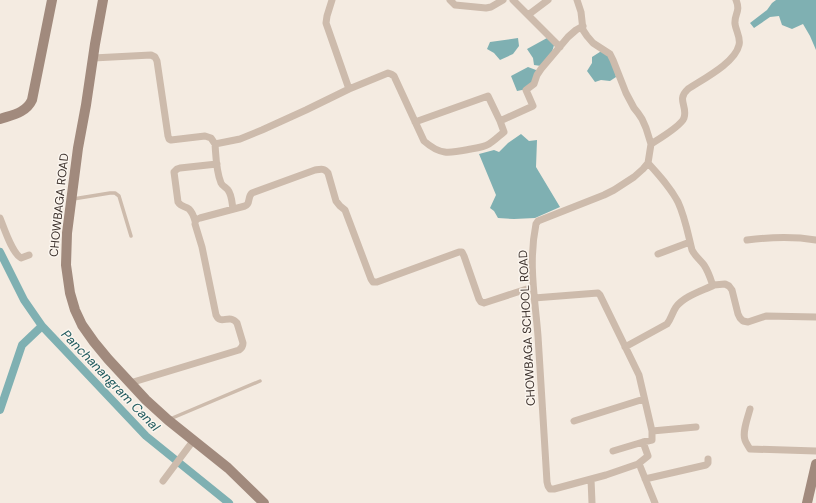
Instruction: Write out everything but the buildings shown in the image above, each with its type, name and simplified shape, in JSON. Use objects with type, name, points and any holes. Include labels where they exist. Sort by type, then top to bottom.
[{"type":"street","points":[[0,119],[21,112],[30,104],[32,100],[52,0]]},
{"type":"street","name":"CHOWBAGA ROAD","points":[[103,0],[78,148],[67,233],[66,265],[70,293],[75,310],[94,342],[146,400],[193,441],[232,472],[264,503]]},
{"type":"street","points":[[332,0],[326,23],[349,89]]},
{"type":"street","points":[[450,0],[455,5],[486,8],[491,7],[503,0]]},
{"type":"street","points":[[514,0],[560,46]]},
{"type":"street","points":[[528,14],[548,0]]},
{"type":"street","points":[[577,0],[583,30],[593,43],[610,54],[626,93],[646,128],[651,144],[648,163],[666,184],[677,202],[695,255],[703,263],[714,285]]},
{"type":"street","points":[[651,144],[680,124],[684,118],[682,98],[684,93],[720,69],[734,54],[739,45],[739,38],[735,23],[738,10],[736,0]]},
{"type":"street","points":[[500,121],[533,106],[526,90],[534,84],[541,69],[560,46],[576,30],[583,26]]},
{"type":"street","points":[[92,58],[151,55],[155,57],[157,61],[169,139],[205,136],[211,138],[215,144],[221,182],[230,194],[233,209]]},
{"type":"street","points":[[215,144],[240,139],[262,130],[349,89],[388,73],[394,76],[415,122],[424,141],[432,148],[441,152],[453,153],[479,148],[489,144],[504,132],[488,96],[415,122]]},
{"type":"street","name":"CHOWBAGA SCHOOL ROAD","points":[[638,464],[591,480],[554,489],[550,489],[548,486],[538,335],[533,287],[532,251],[537,222],[614,190],[634,177],[648,163]]},
{"type":"street","points":[[130,383],[239,350],[243,346],[235,320],[232,318],[222,320],[217,318],[195,221],[191,211],[180,205],[178,202],[174,172],[177,169],[217,164]]},
{"type":"street","points":[[195,221],[200,218],[248,205],[248,198],[252,193],[321,168],[326,170],[328,173],[338,204],[345,210],[373,282],[377,282],[462,252],[481,302],[484,303],[533,287]]},
{"type":"street","points":[[0,218],[18,256],[21,258],[29,255]]},
{"type":"street","points":[[747,240],[781,237],[816,240]]},
{"type":"street","points":[[658,254],[690,242]]},
{"type":"street","points":[[625,347],[667,324],[670,321],[674,309],[680,302],[714,285],[725,284],[729,286],[732,290],[738,314],[743,321],[748,322],[766,316],[816,318]]},
{"type":"street","points":[[534,298],[598,293],[600,295],[639,375],[652,430],[652,440],[613,451]]},
{"type":"street","points":[[574,421],[644,398]]},
{"type":"street","points":[[750,409],[744,434],[744,439],[750,449],[816,451]]},
{"type":"street","points":[[652,430],[696,427]]},
{"type":"street","points":[[162,481],[193,441]]},
{"type":"street","points":[[643,442],[648,456],[638,464],[655,503]]},
{"type":"street","points":[[645,479],[706,465],[708,463],[708,459]]},
{"type":"street","points":[[807,503],[816,464]]},
{"type":"street","points":[[591,480],[592,503]]},
{"type":"lane","points":[[72,200],[110,193],[119,196],[131,236]]},
{"type":"lane","points":[[168,420],[260,381]]},
{"type":"water","points":[[776,0],[816,0],[816,50],[803,24],[792,29],[782,25],[779,16],[770,17],[754,28],[750,23],[767,10]]},
{"type":"water","points":[[518,38],[519,46],[513,54],[500,60],[494,53],[487,49],[490,42]]},
{"type":"water","points":[[547,38],[555,42],[551,55],[541,66],[534,65],[533,58],[527,49]]},
{"type":"water","points":[[603,50],[612,55],[616,77],[610,81],[601,80],[595,82],[587,71],[592,63],[592,57]]},
{"type":"water","points":[[528,67],[536,70],[537,79],[527,89],[517,91],[511,76]]},
{"type":"water","points":[[521,134],[529,141],[537,140],[536,167],[560,207],[535,218],[498,218],[494,211],[490,208],[496,195],[479,154],[494,150],[499,152],[508,143]]},
{"type":"waterway","name":"Panchanangram Canal","points":[[0,252],[24,300],[42,326],[146,436],[229,503]]},
{"type":"waterway","points":[[0,410],[22,345],[42,326]]}]
